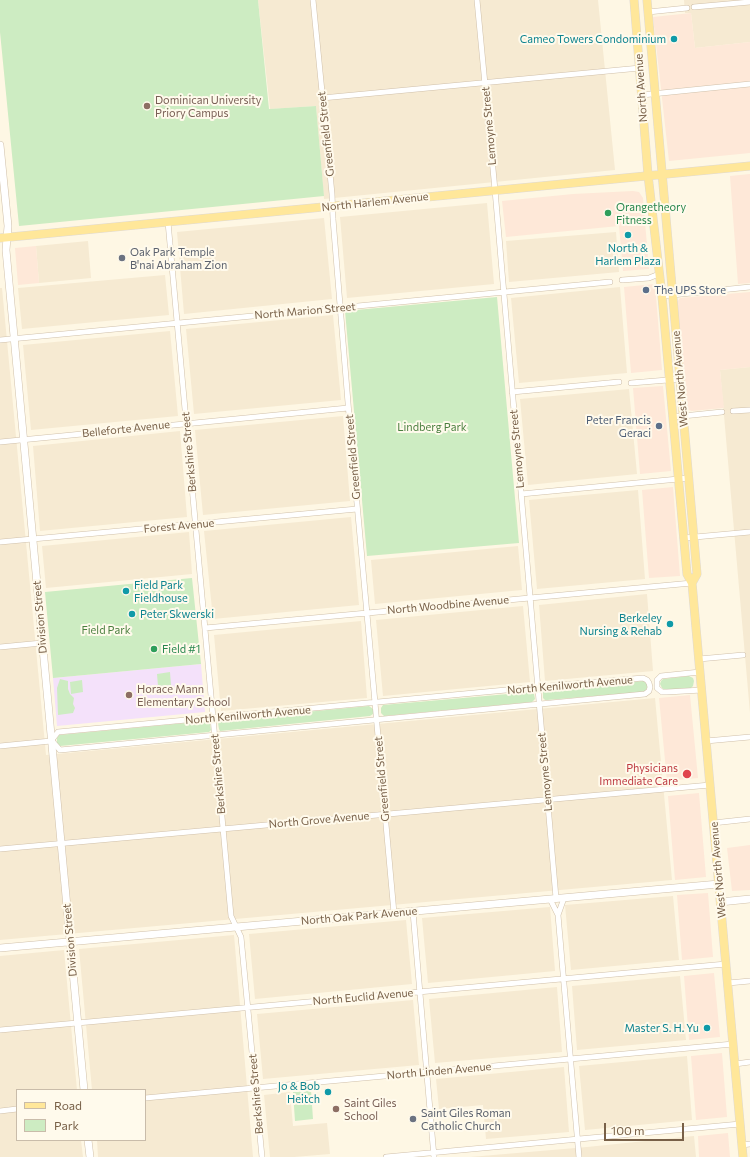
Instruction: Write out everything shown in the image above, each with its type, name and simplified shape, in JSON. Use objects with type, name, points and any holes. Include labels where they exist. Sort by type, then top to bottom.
[{"type":"main road","name":"North Avenue","points":[[634,0],[648,175]]},
{"type":"main road","name":"North Avenue","points":[[647,0],[662,174]]},
{"type":"main road","name":"North Harlem Avenue","points":[[3,238],[750,166]]},
{"type":"main road","name":"West North Avenue","points":[[662,174],[697,574],[692,583]]},
{"type":"main road","name":"West North Avenue","points":[[648,175],[662,296],[687,574],[692,583],[740,1124],[746,1145],[743,1157]]},
{"type":"street","name":"Greenfield Street","points":[[313,0],[332,194],[348,408],[394,913]]},
{"type":"street","name":"Lemoyne Street","points":[[477,0],[495,190],[556,898]]},
{"type":"street","points":[[694,7],[750,2]]},
{"type":"street","points":[[648,12],[687,8]]},
{"type":"street","points":[[322,98],[640,68]]},
{"type":"street","points":[[642,95],[750,84]]},
{"type":"street","name":"Division Street","points":[[0,145],[8,226],[3,238],[6,250],[84,1089]]},
{"type":"street","name":"Berkshire Street","points":[[168,222],[231,916],[241,937],[262,1157]]},
{"type":"street","points":[[622,280],[659,278]]},
{"type":"street","name":"North Marion Street","points":[[0,340],[610,282]]},
{"type":"street","points":[[662,296],[750,287]]},
{"type":"street","points":[[631,383],[680,378]]},
{"type":"street","points":[[512,392],[619,382]]},
{"type":"street","name":"Belleforte Avenue","points":[[0,442],[348,408]]},
{"type":"street","points":[[733,411],[750,410]]},
{"type":"street","points":[[673,417],[722,412]]},
{"type":"street","points":[[521,494],[689,478]]},
{"type":"street","name":"Forest Avenue","points":[[0,542],[357,509]]},
{"type":"street","points":[[684,538],[750,532]]},
{"type":"street","name":"North Woodbine Avenue","points":[[205,628],[692,583]]},
{"type":"street","points":[[0,647],[42,644]]},
{"type":"street","points":[[699,659],[743,655]]},
{"type":"street","points":[[700,672],[661,676],[657,680],[657,688],[662,692],[702,690]]},
{"type":"street","name":"North Kenilworth Avenue","points":[[0,746],[51,741],[58,732],[538,687],[643,678],[647,680],[650,686],[645,694],[60,750],[51,741]]},
{"type":"street","points":[[706,741],[750,737]]},
{"type":"street","name":"North Grove Avenue","points":[[0,848],[710,785]]},
{"type":"street","points":[[714,823],[750,819]]},
{"type":"street","name":"North Oak Park Avenue","points":[[0,948],[719,884]]},
{"type":"street","points":[[556,898],[579,1157]]},
{"type":"street","points":[[556,898],[558,915]]},
{"type":"street","points":[[720,902],[750,899]]},
{"type":"street","points":[[413,912],[434,1155]]},
{"type":"street","name":"North Euclid Avenue","points":[[0,1030],[726,964]]},
{"type":"street","points":[[728,983],[750,981]]},
{"type":"street","name":"North Linden Avenue","points":[[146,1098],[733,1044]]},
{"type":"street","points":[[735,1064],[750,1062]]},
{"type":"street","points":[[0,1111],[16,1110]]},
{"type":"street","points":[[386,1157],[434,1155],[740,1124]]},
{"type":"street","points":[[88,1141],[90,1157]]},
{"type":"shaded area","points":[[258,0],[598,0],[615,170],[324,199],[316,106],[270,109]]},
{"type":"shaded area","points":[[684,0],[750,0],[750,42],[695,48],[691,13],[685,13]]},
{"type":"shaded area","points":[[691,13],[695,48],[750,42],[750,153],[669,161],[653,17]]},
{"type":"shaded area","points":[[750,174],[750,283],[738,284],[730,176]]},
{"type":"shaded area","points":[[639,192],[643,198],[649,269],[623,271],[619,226],[506,237],[502,201],[573,194]]},
{"type":"shaded area","points":[[487,203],[494,284],[347,298],[340,217]]},
{"type":"shaded area","points":[[324,218],[332,299],[184,314],[177,232]]},
{"type":"shaded area","points":[[616,232],[619,272],[509,282],[506,241]]},
{"type":"shaded area","points":[[88,241],[91,278],[39,283],[36,246]]},
{"type":"shaded area","points":[[36,246],[39,283],[18,285],[15,248]]},
{"type":"shaded area","points":[[165,275],[169,315],[22,329],[18,288]]},
{"type":"shaded area","points":[[655,284],[662,370],[631,373],[624,287]]},
{"type":"shaded area","points":[[620,287],[627,373],[519,383],[511,298]]},
{"type":"shaded area","points":[[0,288],[2,288],[46,755],[655,698],[672,880],[0,940]]},
{"type":"shaded area","points":[[750,292],[750,367],[720,370],[724,408],[692,411],[686,409],[677,302],[680,298]]},
{"type":"shaded area","points":[[333,315],[341,400],[194,414],[186,329]]},
{"type":"shaded area","points":[[170,331],[178,416],[31,430],[23,345]]},
{"type":"shaded area","points":[[750,367],[750,713],[720,370]]},
{"type":"shaded area","points":[[663,386],[671,471],[640,474],[633,388]]},
{"type":"shaded area","points":[[629,389],[637,474],[528,485],[520,399]]},
{"type":"shaded area","points":[[343,416],[350,501],[203,515],[195,430]]},
{"type":"shaded area","points":[[180,431],[187,517],[40,531],[33,446]]},
{"type":"shaded area","points":[[673,487],[680,576],[649,578],[642,490]]},
{"type":"shaded area","points":[[638,490],[645,579],[537,589],[529,500]]},
{"type":"shaded area","points":[[351,517],[359,605],[213,619],[204,531]]},
{"type":"shaded area","points":[[189,532],[192,574],[46,588],[42,546]]},
{"type":"shaded area","points":[[518,546],[522,590],[375,604],[371,560]]},
{"type":"shaded area","points":[[647,594],[653,671],[545,681],[539,605]]},
{"type":"shaded area","points":[[523,606],[530,682],[383,696],[376,620]]},
{"type":"shaded area","points":[[361,621],[367,698],[221,711],[214,635]]},
{"type":"shaded area","name":"Horace Mann Elementary School","points":[[201,664],[205,712],[57,726],[53,678]]},
{"type":"shaded area","points":[[690,695],[698,778],[667,781],[659,698]]},
{"type":"shaded area","points":[[699,793],[706,877],[675,880],[668,796]]},
{"type":"shaded area","points":[[750,845],[750,890],[732,891],[727,848]]},
{"type":"shaded area","points":[[708,893],[713,957],[682,960],[677,895]]},
{"type":"shaded area","points":[[673,896],[679,960],[571,970],[565,905]]},
{"type":"shaded area","points":[[550,907],[555,971],[428,983],[422,918]]},
{"type":"shaded area","points":[[406,920],[412,984],[255,999],[249,934]]},
{"type":"shaded area","points":[[234,935],[253,1157],[98,1157],[97,1141],[146,1141],[146,1089],[92,1089],[79,949]]},
{"type":"shaded area","points":[[64,950],[77,1089],[16,1089],[16,1141],[81,1141],[83,1157],[0,1157],[0,956]]},
{"type":"shaded area","points":[[714,973],[720,1037],[689,1040],[684,976]]},
{"type":"shaded area","points":[[680,976],[686,1040],[577,1050],[572,986]]},
{"type":"shaded area","points":[[557,987],[562,1052],[435,1063],[429,999]]},
{"type":"shaded area","points":[[413,1000],[419,1065],[263,1079],[257,1014]]},
{"type":"shaded area","points":[[722,1053],[727,1117],[696,1120],[691,1056]]},
{"type":"shaded area","points":[[687,1056],[692,1120],[585,1130],[579,1066]]},
{"type":"shaded area","points":[[564,1067],[569,1132],[486,1139],[483,1105],[439,1109],[436,1079]]},
{"type":"shaded area","points":[[290,1092],[293,1126],[327,1123],[330,1154],[270,1157],[264,1095]]},
{"type":"shaded area","points":[[728,1133],[730,1157],[699,1157],[698,1136]]},
{"type":"shaded area","points":[[694,1136],[696,1157],[470,1157],[587,1147]]},
{"type":"green space","points":[[0,0],[258,0],[269,109],[316,106],[324,196],[19,226],[0,32]]},
{"type":"green space","name":"Lindberg Park","points":[[497,297],[519,543],[367,556],[345,311]]},
{"type":"green space","name":"Field Park","points":[[192,578],[201,664],[53,678],[45,592]]},
{"type":"green space","points":[[170,672],[171,685],[158,686],[157,674]]},
{"type":"green space","points":[[689,676],[693,678],[694,681],[691,688],[665,690],[660,684],[663,679]]},
{"type":"green space","points":[[60,679],[68,681],[68,689],[74,698],[73,704],[75,708],[73,713],[58,715],[57,688]]},
{"type":"green space","points":[[82,680],[83,692],[71,694],[70,682]]},
{"type":"green space","points":[[643,681],[646,682],[648,687],[644,692],[547,700],[543,698],[543,691],[546,689]]},
{"type":"green space","points":[[531,692],[534,694],[535,699],[532,702],[384,716],[381,713],[381,708],[383,705]]},
{"type":"green space","points":[[369,706],[373,709],[373,714],[370,716],[220,731],[218,723],[221,720]]},
{"type":"green space","points":[[207,721],[210,724],[211,730],[209,732],[60,746],[57,743],[57,738],[59,735]]},
{"type":"green space","points":[[311,1090],[313,1119],[295,1121],[293,1092]]},
{"type":"place","name":"Cameo Towers Condominium","points":[[674,39]]},
{"type":"place","name":"Dominican University Priory Campus","points":[[147,106]]},
{"type":"place","name":"Orangetheory Fitness","points":[[608,213]]},
{"type":"place","name":"North & Harlem Plaza","points":[[628,235]]},
{"type":"place","name":"Oak Park Temple B'nai Abraham Zion","points":[[122,258]]},
{"type":"place","name":"The UPS Store","points":[[646,290]]},
{"type":"place","name":"Peter Francis Geraci","points":[[659,426]]},
{"type":"place","name":"Field Park Fieldhouse","points":[[126,591]]},
{"type":"place","name":"Peter Skwerski","points":[[132,614]]},
{"type":"place","name":"Berkeley Nursing & Rehab","points":[[670,624]]},
{"type":"place","name":"Field #1","points":[[154,649]]},
{"type":"place","name":"Horace Mann Elementary School","points":[[129,695]]},
{"type":"place","name":"Physicians Immediate Care","points":[[687,774]]},
{"type":"place","name":"Master S. H. Yu","points":[[707,1028]]},
{"type":"place","name":"Jo & Bob Heitch","points":[[328,1092]]},
{"type":"place","name":"Saint Giles School","points":[[336,1109]]},
{"type":"place","name":"Saint Giles Roman Catholic Church","points":[[413,1119]]}]
